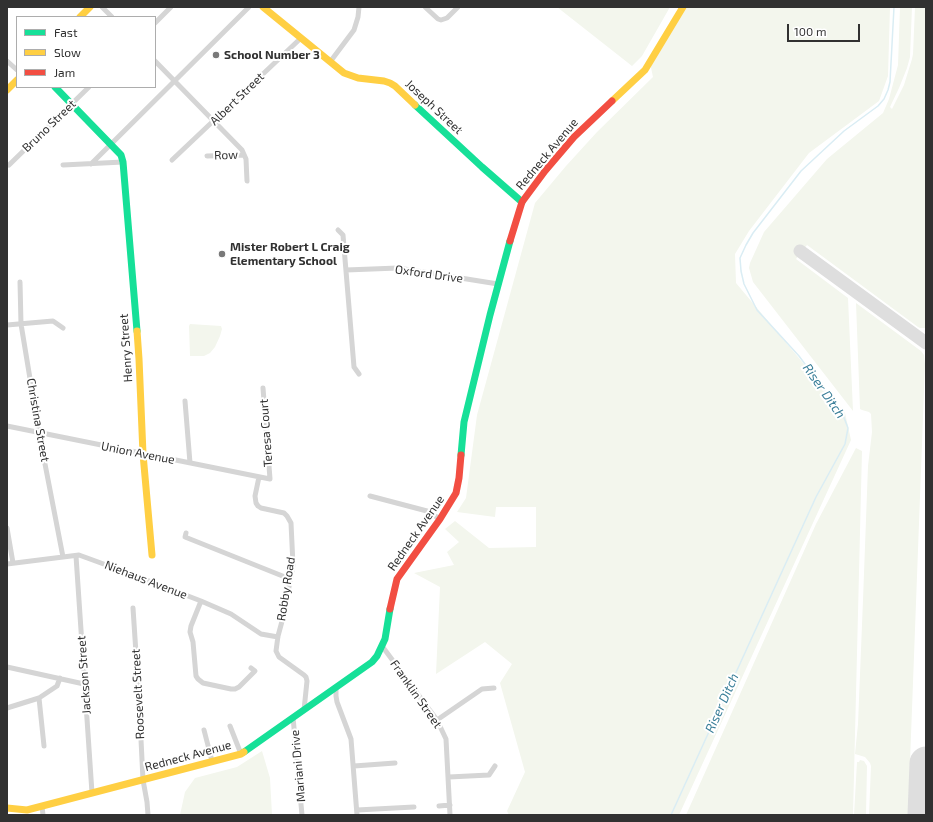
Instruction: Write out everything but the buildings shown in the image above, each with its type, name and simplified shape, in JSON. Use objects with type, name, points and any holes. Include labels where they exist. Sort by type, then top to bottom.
[{"type":"street","points":[[81,16],[90,7]]},
{"type":"street","points":[[102,7],[111,16]]},
{"type":"street","points":[[156,22],[171,7]]},
{"type":"street","points":[[91,164],[249,7]]},
{"type":"street","name":"Joseph Street","points":[[263,7],[344,73],[358,78],[384,81],[395,86],[522,202]]},
{"type":"street","points":[[330,62],[354,30],[359,7]]},
{"type":"street","points":[[425,7],[441,20],[447,18],[458,7]]},
{"type":"street","name":"Redneck Avenue","points":[[7,808],[27,810],[241,754],[366,667],[377,656],[385,639],[397,579],[453,500],[458,486],[464,422],[498,284],[522,202],[545,171],[574,137],[645,70],[683,7]]},
{"type":"street","name":"Albert Street","points":[[172,160],[300,38]]},
{"type":"street","points":[[7,61],[16,69]]},
{"type":"street","points":[[156,62],[239,147],[246,159],[247,180]]},
{"type":"street","points":[[7,90],[16,81]]},
{"type":"street","name":"Henry Street","points":[[56,88],[121,155],[123,162],[139,359],[143,454],[152,555]]},
{"type":"street","name":"Bruno Street","points":[[9,165],[88,88]]},
{"type":"street","name":"Row","points":[[208,156],[244,155]]},
{"type":"street","points":[[63,165],[123,162]]},
{"type":"street","points":[[338,230],[343,235],[354,367],[359,374]]},
{"type":"street","name":"Oxford Drive","points":[[346,270],[398,268],[498,284]]},
{"type":"street","name":"Christina Street","points":[[20,282],[21,324],[63,557]]},
{"type":"street","points":[[7,325],[53,321],[63,328]]},
{"type":"street","name":"Teresa Court","points":[[263,388],[270,479]]},
{"type":"street","points":[[185,401],[190,463]]},
{"type":"street","name":"Union Avenue","points":[[7,426],[270,479]]},
{"type":"street","name":"Robby Road","points":[[259,477],[255,496],[256,503],[261,508],[284,513],[290,519],[291,523],[293,565],[276,651],[279,657],[306,678],[304,710]]},
{"type":"street","points":[[370,496],[427,511],[440,519]]},
{"type":"street","points":[[7,528],[13,563]]},
{"type":"street","points":[[186,533],[184,537],[290,579]]},
{"type":"street","name":"Niehaus Avenue","points":[[7,564],[79,555],[231,614],[261,634],[278,637]]},
{"type":"street","name":"Jackson Street","points":[[76,556],[92,793]]},
{"type":"street","points":[[200,601],[190,632],[193,642],[196,676],[198,679],[203,683],[235,689],[255,671],[251,668]]},
{"type":"street","name":"Roosevelt Street","points":[[133,608],[140,699],[142,780],[147,802],[148,815]]},
{"type":"street","name":"Franklin Street","points":[[382,646],[437,720],[446,739],[450,815]]},
{"type":"street","points":[[7,667],[84,684]]},
{"type":"street","points":[[7,708],[39,698],[57,686],[60,678]]},
{"type":"street","points":[[336,687],[337,702],[351,739],[357,813],[414,807]]},
{"type":"street","points":[[437,720],[482,689],[494,688]]},
{"type":"street","points":[[39,698],[44,746]]},
{"type":"street","name":"Mariani Drive","points":[[293,717],[302,815]]},
{"type":"street","points":[[230,726],[241,754]]},
{"type":"street","points":[[204,730],[212,762]]},
{"type":"street","points":[[354,766],[395,763]]},
{"type":"street","points":[[449,777],[489,776],[495,766]]},
{"type":"street","points":[[42,806],[43,815]]},
{"type":"street","points":[[439,806],[450,806]]},
{"type":"shaded area","points":[[557,7],[670,7],[642,56],[632,66]]},
{"type":"shaded area","points":[[681,7],[890,7],[888,76],[879,101],[809,153],[749,231],[735,254],[736,283],[845,413],[851,440],[679,815],[509,815],[507,811],[525,772],[500,683],[512,664],[485,642],[436,674],[440,587],[414,573],[454,565],[447,552],[459,542],[445,529],[455,521],[489,548],[536,547],[536,507],[496,507],[495,517],[457,512],[466,498],[477,415],[535,203],[597,132],[653,77],[650,63]]},
{"type":"shaded area","points":[[900,7],[912,7],[910,57],[899,88],[890,107],[892,109],[904,85],[912,59],[915,7],[926,7],[926,327],[918,327],[807,245],[796,259],[848,298],[853,411],[753,282],[749,268],[764,232],[827,159],[883,113],[889,99],[898,65]]},
{"type":"shaded area","points":[[856,303],[921,351],[924,355],[925,364],[908,815],[869,815],[871,766],[865,757],[855,754],[858,724],[868,466],[872,432],[871,414],[860,409]]},
{"type":"shaded area","points":[[190,324],[221,326],[222,329],[220,336],[215,347],[210,353],[204,356],[190,356]]},
{"type":"shaded area","points":[[856,448],[862,451],[853,815],[686,815],[816,524]]},
{"type":"shaded area","points":[[262,751],[270,778],[272,815],[180,815],[185,792],[195,778],[237,767]]},
{"type":"shaded area","points":[[860,760],[864,761],[867,766],[866,815],[854,815],[857,762]]},
{"type":"waterway","name":"Riser Ditch","points":[[671,815],[816,497],[845,444],[848,428],[843,415],[799,356],[757,310],[744,284],[740,258],[753,233],[801,171],[844,131],[878,106],[884,99],[890,82],[894,7]]},
{"type":"taxiway","points":[[800,251],[926,343]]},
{"type":"runway","points":[[924,815],[926,763]]},
{"type":"traffic: fast","points":[[56,88],[121,155],[123,162],[137,331]]},
{"type":"traffic: fast","points":[[415,105],[522,202]]},
{"type":"traffic: fast","points":[[461,455],[464,422],[510,241]]},
{"type":"traffic: fast","points":[[244,752],[372,662],[377,656],[385,639],[390,609]]},
{"type":"traffic: slow","points":[[81,16],[90,7]]},
{"type":"traffic: slow","points":[[263,7],[344,73],[358,78],[390,83],[415,105]]},
{"type":"traffic: slow","points":[[612,101],[645,70],[683,7]]},
{"type":"traffic: slow","points":[[7,90],[16,81]]},
{"type":"traffic: slow","points":[[137,331],[143,454],[152,555]]},
{"type":"traffic: slow","points":[[7,808],[27,810],[244,752]]},
{"type":"traffic: jam","points":[[510,241],[522,202],[545,171],[574,137],[612,101]]},
{"type":"traffic: jam","points":[[390,609],[397,579],[440,519],[456,493],[461,455]]},
{"type":"place","name":"School Number 3","points":[[216,55]]},
{"type":"place","name":"Mister Robert L Craig Elementary School","points":[[222,254]]}]
